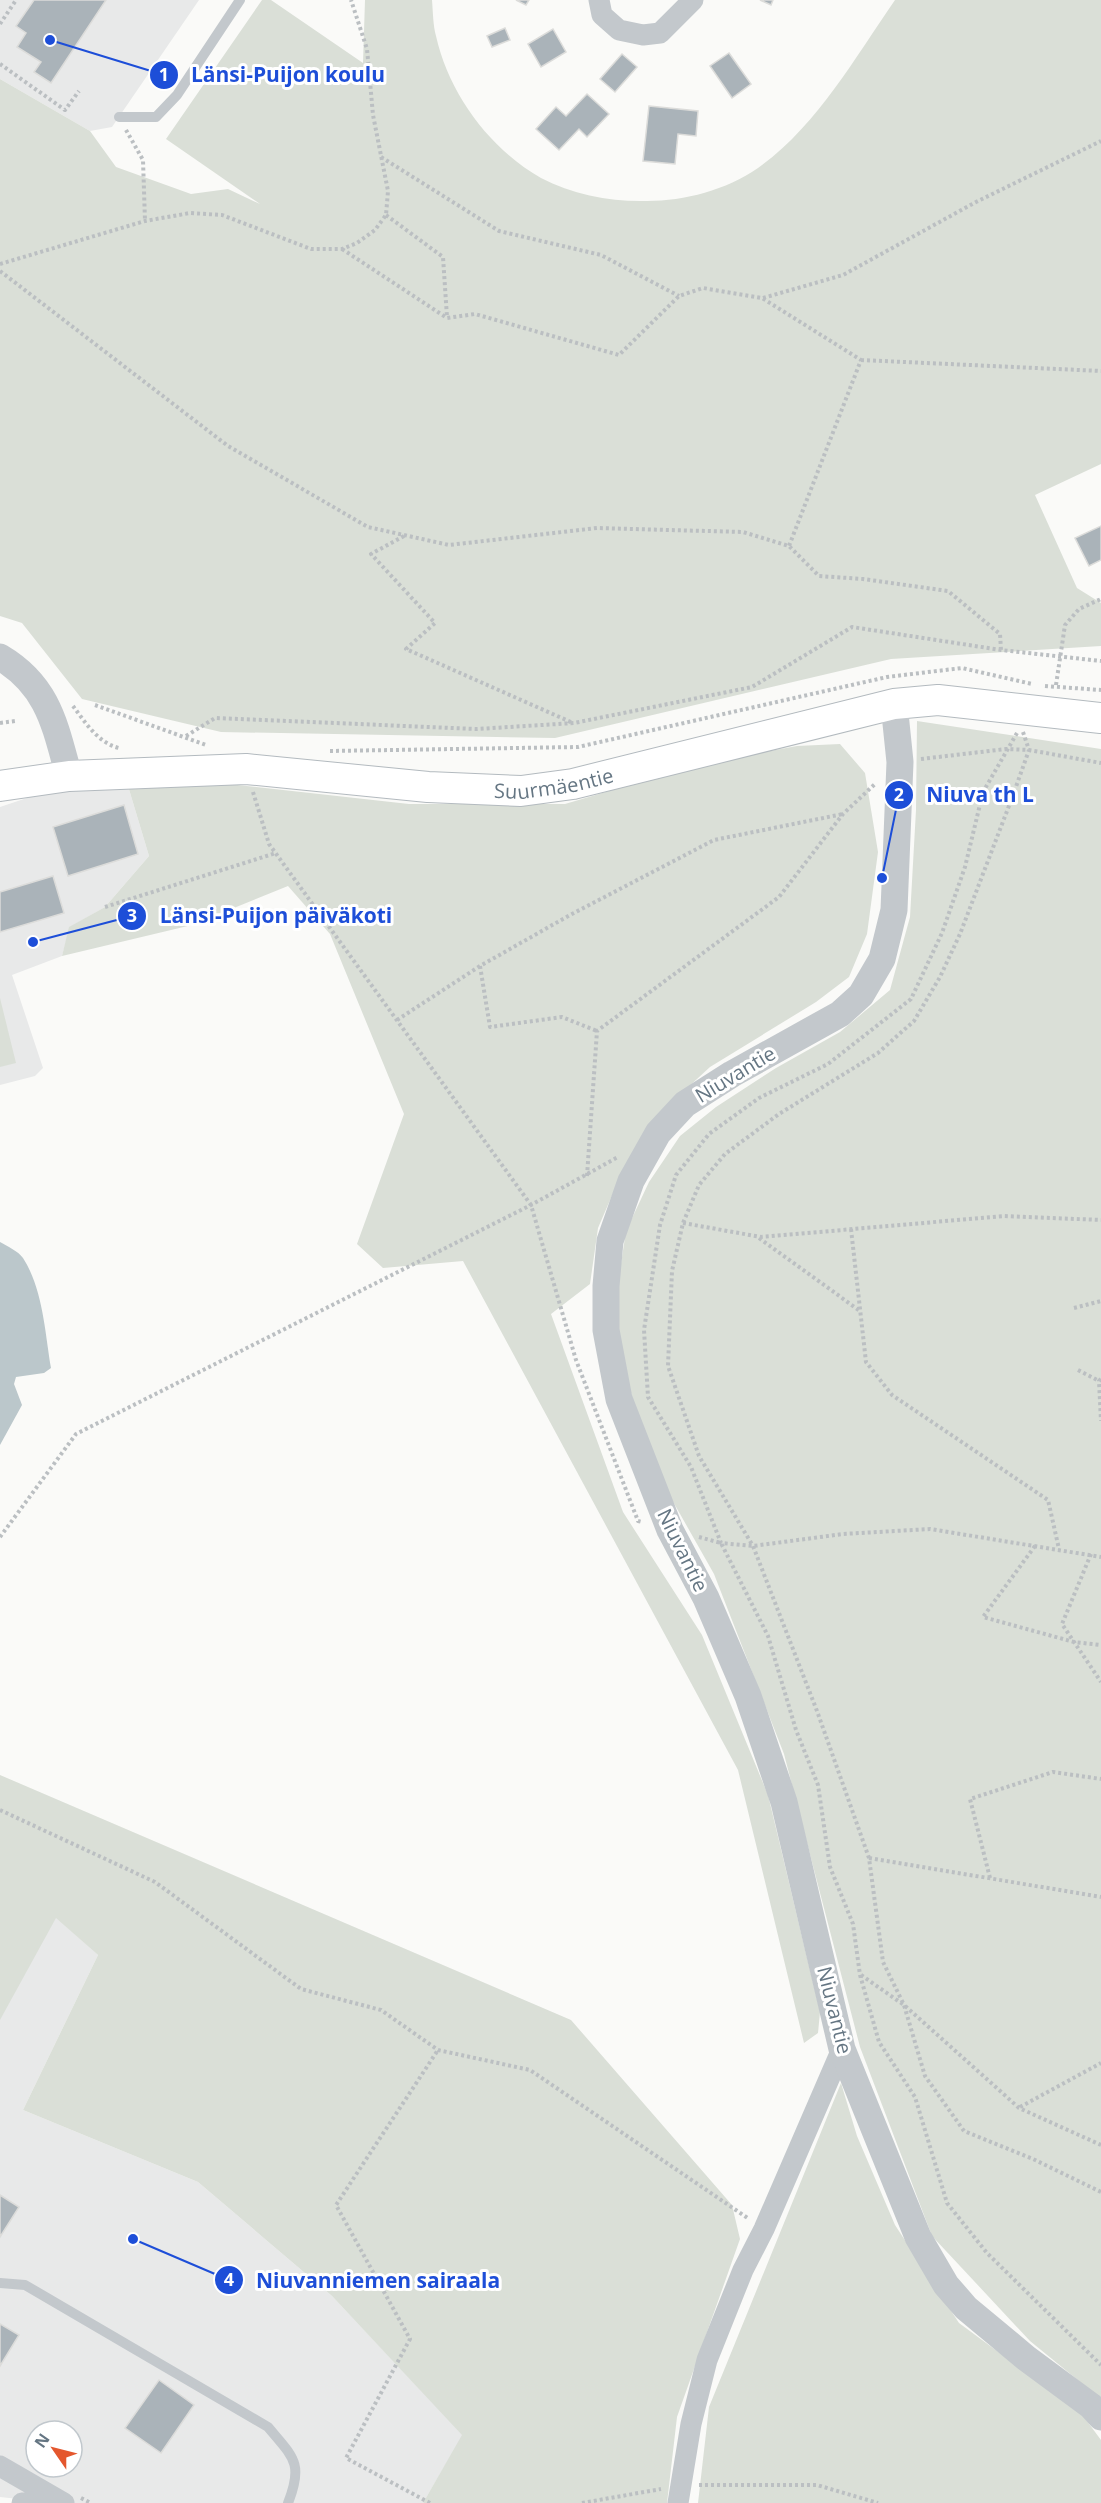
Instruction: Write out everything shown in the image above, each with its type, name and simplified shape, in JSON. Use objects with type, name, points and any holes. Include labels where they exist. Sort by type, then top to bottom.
[{"type":"main road","name":"Suurmäentie","points":[[0,786],[69,776],[246,769],[428,787],[521,791],[573,784],[894,704],[938,699],[1101,718]]},
{"type":"street","points":[[599,0],[602,15],[618,30],[643,35],[660,33],[693,0]]},
{"type":"street","points":[[0,657],[34,685],[50,712],[69,776]]},
{"type":"street","name":"Niuvantie","points":[[894,704],[900,762],[894,910],[882,959],[861,995],[840,1014],[732,1074],[685,1104],[658,1133],[631,1181],[610,1241],[606,1286],[606,1330],[619,1399],[670,1530],[706,1598],[748,1696],[784,1802],[842,2049],[918,2237],[946,2285],[966,2308],[1026,2358],[1091,2406],[1101,2417]]},
{"type":"street","points":[[679,2494],[691,2424],[706,2360],[743,2270],[764,2229],[842,2049]]},
{"type":"street","points":[[0,2466],[62,2502]]},
{"type":"street","points":[[22,2503],[62,2502]]},
{"type":"lane","points":[[119,117],[156,117],[177,95],[240,0]]},
{"type":"lane","points":[[0,2283],[25,2286],[268,2427],[294,2458],[296,2483],[288,2503]]},
{"type":"path","points":[[0,24],[16,0]]},
{"type":"path","points":[[0,264],[145,221],[190,213],[222,215],[311,249],[342,249],[357,243],[375,230],[386,215],[388,191],[373,115],[367,49],[351,0]]},
{"type":"path","points":[[0,64],[65,110],[79,91]]},
{"type":"path","points":[[119,117],[143,160],[145,221]]},
{"type":"path","points":[[762,298],[843,275],[976,202],[1101,141]]},
{"type":"path","points":[[380,157],[499,231],[601,255],[679,296]]},
{"type":"path","points":[[386,215],[442,256],[447,318]]},
{"type":"path","points":[[342,249],[447,318],[474,314],[619,356],[679,296],[703,288],[762,298],[861,360],[1101,371]]},
{"type":"path","points":[[0,271],[228,446],[368,528],[449,545],[597,528],[743,532],[789,546],[819,576],[863,579],[948,591],[1000,634],[1001,650]]},
{"type":"path","points":[[789,546],[861,360]]},
{"type":"path","points":[[405,535],[371,554],[435,623],[406,649],[574,723]]},
{"type":"path","points":[[1056,685],[1065,625],[1078,609],[1101,599]]},
{"type":"path","points":[[185,736],[215,718],[477,729],[574,723],[752,687],[852,627],[1001,650],[1101,662]]},
{"type":"path","points":[[323,751],[578,747],[887,677],[962,668],[1040,686],[1056,685],[1101,690]]},
{"type":"path","points":[[71,703],[92,731],[109,746],[130,751]]},
{"type":"path","points":[[95,705],[185,736],[212,748]]},
{"type":"path","points":[[0,721],[15,721]]},
{"type":"path","points":[[1101,1557],[930,1529],[843,1533],[753,1546],[721,1542],[691,1467],[648,1397],[644,1330],[660,1225],[676,1174],[709,1134],[759,1098],[828,1064],[911,999],[942,933],[965,867],[982,792],[1022,726],[1029,750],[960,934],[940,977],[914,1022],[878,1053],[779,1114],[725,1154],[699,1185],[683,1223],[672,1271],[668,1366],[699,1456],[753,1546],[818,1711],[869,1858],[883,1962],[904,2005],[924,2076],[964,2131],[1033,2159],[1101,2192]]},
{"type":"path","points":[[587,1176],[597,1031],[779,897],[843,814],[900,762],[1006,749],[1029,750],[1101,763]]},
{"type":"path","points":[[246,769],[270,844],[531,1205]]},
{"type":"path","points":[[397,1020],[480,966],[570,915],[714,840],[843,814]]},
{"type":"path","points":[[105,907],[276,853]]},
{"type":"path","points":[[480,966],[490,1027],[562,1017],[597,1031]]},
{"type":"path","points":[[0,1537],[76,1434],[531,1205],[587,1176],[658,1133]]},
{"type":"path","points":[[683,1223],[756,1236],[1004,1216],[1101,1220]]},
{"type":"path","points":[[852,1229],[866,1362],[892,1395],[1048,1500],[1059,1549]]},
{"type":"path","points":[[756,1236],[860,1311]]},
{"type":"path","points":[[1074,1308],[1101,1300]]},
{"type":"path","points":[[1078,1370],[1100,1380],[1101,1421]]},
{"type":"path","points":[[1035,1546],[983,1617],[1074,1642],[1101,1645]]},
{"type":"path","points":[[1091,1554],[1062,1624],[1101,1682]]},
{"type":"path","points":[[990,1878],[970,1799],[1053,1772],[1101,1779]]},
{"type":"path","points":[[0,1810],[155,1882],[301,1989],[381,2010],[438,2050],[530,2070],[764,2229]]},
{"type":"path","points":[[869,1858],[1101,1897]]},
{"type":"path","points":[[860,1975],[904,2005],[1019,2108],[1101,2145]]},
{"type":"path","points":[[430,2503],[346,2458],[410,2339],[336,2205],[438,2050]]},
{"type":"path","points":[[1019,2108],[1101,2063]]},
{"type":"path","points":[[582,2503],[817,2485],[878,2503]]},
{"type":"shaded area","points":[[0,0],[199,0],[112,127],[90,131],[0,79]]},
{"type":"shaded area","points":[[262,0],[271,0],[363,63],[365,0],[432,0],[436,36],[451,79],[474,118],[505,152],[541,178],[566,189],[607,199],[647,201],[676,199],[719,188],[746,176],[779,151],[799,132],[833,90],[895,0],[1101,0],[1101,464],[1035,495],[1077,588],[1101,603],[1101,646],[891,659],[555,738],[221,732],[82,699],[22,623],[0,616],[0,79],[90,131],[116,167],[191,194],[228,189],[260,204],[166,139]]},
{"type":"shaded area","points":[[917,721],[1101,749],[1101,2399],[1030,2341],[932,2236],[860,2047],[784,1754],[714,1574],[671,1498],[638,1419],[620,1351],[617,1290],[626,1231],[649,1182],[680,1136],[716,1107],[776,1068],[840,1032],[890,990],[910,917],[916,810]]},
{"type":"shaded area","points":[[840,744],[865,773],[878,852],[867,934],[849,977],[816,1002],[710,1067],[658,1115],[620,1177],[598,1228],[590,1284],[551,1314],[623,1512],[702,1635],[768,1795],[820,2012],[818,2033],[804,2043],[738,1770],[463,1261],[383,1268],[357,1244],[404,1114],[330,934],[288,886],[192,925],[62,956],[69,927],[105,907],[149,856],[128,786],[228,784],[409,804],[565,804],[701,764],[797,746]]},
{"type":"shaded area","points":[[69,784],[128,786],[149,856],[105,907],[70,927],[62,956],[12,975],[43,1068],[35,1076],[0,1085],[0,807]]},
{"type":"shaded area","points":[[0,998],[16,1063],[0,1067]]},
{"type":"shaded area","points":[[0,1242],[21,1255],[30,1270],[39,1297],[51,1368],[44,1373],[16,1377],[14,1384],[22,1405],[0,1445]]},
{"type":"shaded area","points":[[0,1775],[571,2020],[732,2205],[740,2239],[677,2417],[667,2503],[423,2503],[462,2435],[332,2296],[198,2182],[23,2110],[98,1955],[56,1918],[0,2020]]},
{"type":"shaded area","points":[[0,1887],[56,1917],[98,1955],[23,2110],[198,2182],[332,2296],[463,2435],[423,2503],[55,2503],[0,2497]]},
{"type":"shaded area","points":[[841,2083],[857,2136],[895,2225],[959,2323],[1081,2413],[1101,2440],[1101,2503],[698,2503],[709,2407]]},
{"type":"building","points":[[34,0],[106,0],[51,83],[34,72],[41,62],[17,47],[26,33],[16,26]]},
{"type":"building","points":[[516,0],[529,0],[526,5]]},
{"type":"building","points":[[760,0],[773,0],[771,5]]},
{"type":"building","points":[[505,28],[510,40],[492,47],[487,36]]},
{"type":"building","points":[[553,29],[566,52],[541,67],[528,44]]},
{"type":"building","points":[[729,53],[751,84],[732,98],[710,66]]},
{"type":"building","points":[[622,54],[637,67],[615,92],[600,79]]},
{"type":"building","points":[[587,94],[609,114],[587,137],[579,129],[559,150],[536,129],[556,107],[566,116]]},
{"type":"building","points":[[649,106],[698,111],[696,136],[678,134],[675,164],[643,161]]},
{"type":"building","points":[[1101,526],[1101,560],[1089,566],[1075,538]]},
{"type":"building","points":[[124,805],[138,854],[68,876],[53,827]]},
{"type":"building","points":[[53,876],[64,913],[0,932],[0,892]]},
{"type":"building","points":[[0,2195],[19,2207],[0,2237]]},
{"type":"building","points":[[0,2324],[19,2335],[0,2366]]},
{"type":"building","points":[[159,2380],[194,2405],[161,2453],[125,2428]]},
{"type":"place","name":"Länsi-Puijon koulu","points":[[50,40]]},
{"type":"place","name":"Niuva th L","points":[[882,878]]},
{"type":"place","name":"Länsi-Puijon päiväkoti","points":[[33,942]]},
{"type":"place","name":"Niuvanniemen sairaala","points":[[133,2239]]}]
